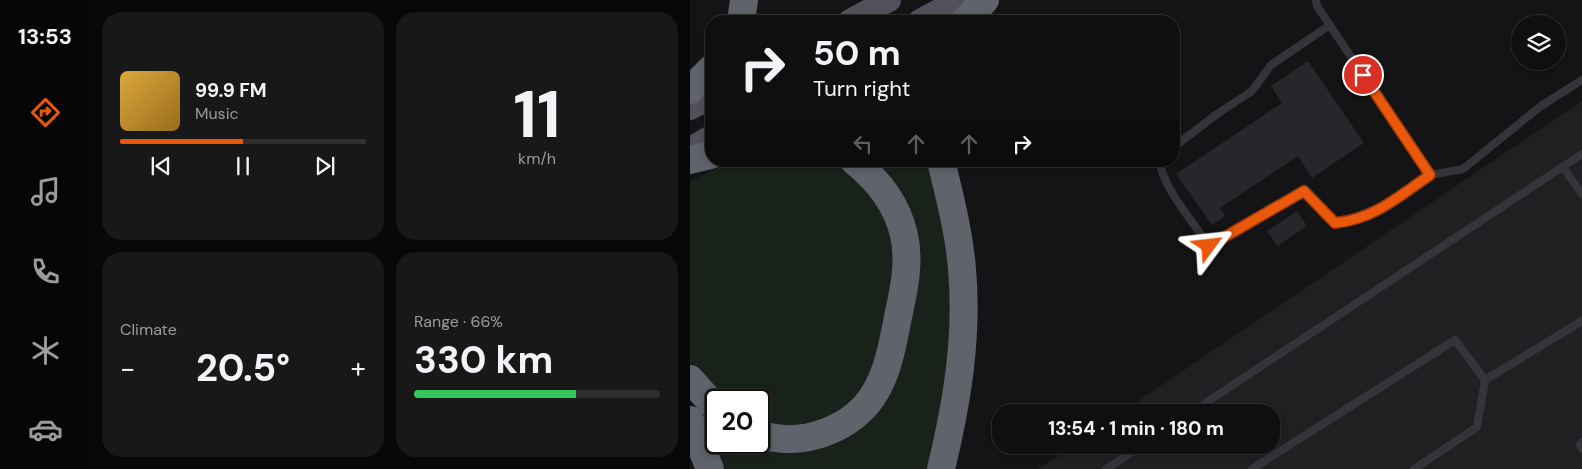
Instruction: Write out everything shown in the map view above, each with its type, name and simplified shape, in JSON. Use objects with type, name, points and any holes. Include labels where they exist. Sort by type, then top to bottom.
[{"type":"highway","points":[[743,15],[744,0]]},
{"type":"highway","points":[[971,15],[985,0]]},
{"type":"highway","points":[[690,90],[705,75]]},
{"type":"highway","points":[[690,160],[705,156]]},
{"type":"highway","points":[[770,436],[784,439],[804,438],[822,434],[844,423],[862,409],[876,391],[887,367],[905,288],[907,260],[904,235],[892,203],[880,185],[860,167]]},
{"type":"highway","points":[[941,469],[959,387],[964,306],[962,270],[956,224],[942,167]]},
{"type":"highway","points":[[690,379],[705,396]]},
{"type":"highway","points":[[690,420],[710,469]]},
{"type":"main road","points":[[861,15],[889,0]]},
{"type":"main road","points":[[931,15],[959,0]]},
{"type":"main road","points":[[690,108],[705,100]]},
{"type":"main road","points":[[690,148],[705,140]]},
{"type":"lane","points":[[1316,0],[1317,6],[1430,175]]},
{"type":"lane","points":[[1180,142],[1217,114],[1252,91],[1271,65],[1330,25]]},
{"type":"lane","points":[[1160,167],[1160,171],[1167,184],[1209,246],[1304,191],[1335,223],[1350,222],[1375,212],[1430,175],[1463,169],[1541,106],[1582,80]]},
{"type":"lane","points":[[1204,404],[1582,154]]},
{"type":"lane","points":[[1563,166],[1582,194]]},
{"type":"lane","points":[[1485,380],[1582,321]]},
{"type":"lane","points":[[1252,469],[1455,340],[1485,380],[1477,427],[1414,469]]},
{"type":"lane","points":[[1582,442],[1580,445],[1582,449]]},
{"type":"lane","points":[[1106,469],[1129,454]]},
{"type":"shaded area","points":[[1582,101],[1582,469],[1038,469],[1060,454],[1280,454],[1280,404],[1134,404]]},
{"type":"shaded area","points":[[721,167],[840,167],[852,173],[878,202],[894,237],[898,276],[879,359],[864,388],[845,408],[819,422],[791,427],[770,424],[770,389],[711,389],[702,381],[690,362],[690,181]]},
{"type":"shaded area","points":[[871,167],[932,167],[955,300],[951,362],[932,469],[725,469],[719,454],[770,454],[770,441],[843,434],[916,284]]},
{"type":"building","points":[[1308,61],[1364,143],[1312,178],[1298,156],[1220,208],[1225,216],[1212,225],[1176,174],[1282,103],[1271,86]]},
{"type":"building","points":[[1297,211],[1307,226],[1277,246],[1267,231]]},
{"type":"route","points":[[1209,246],[1304,191],[1335,223],[1350,222],[1375,212],[1430,175],[1363,75]]}]
